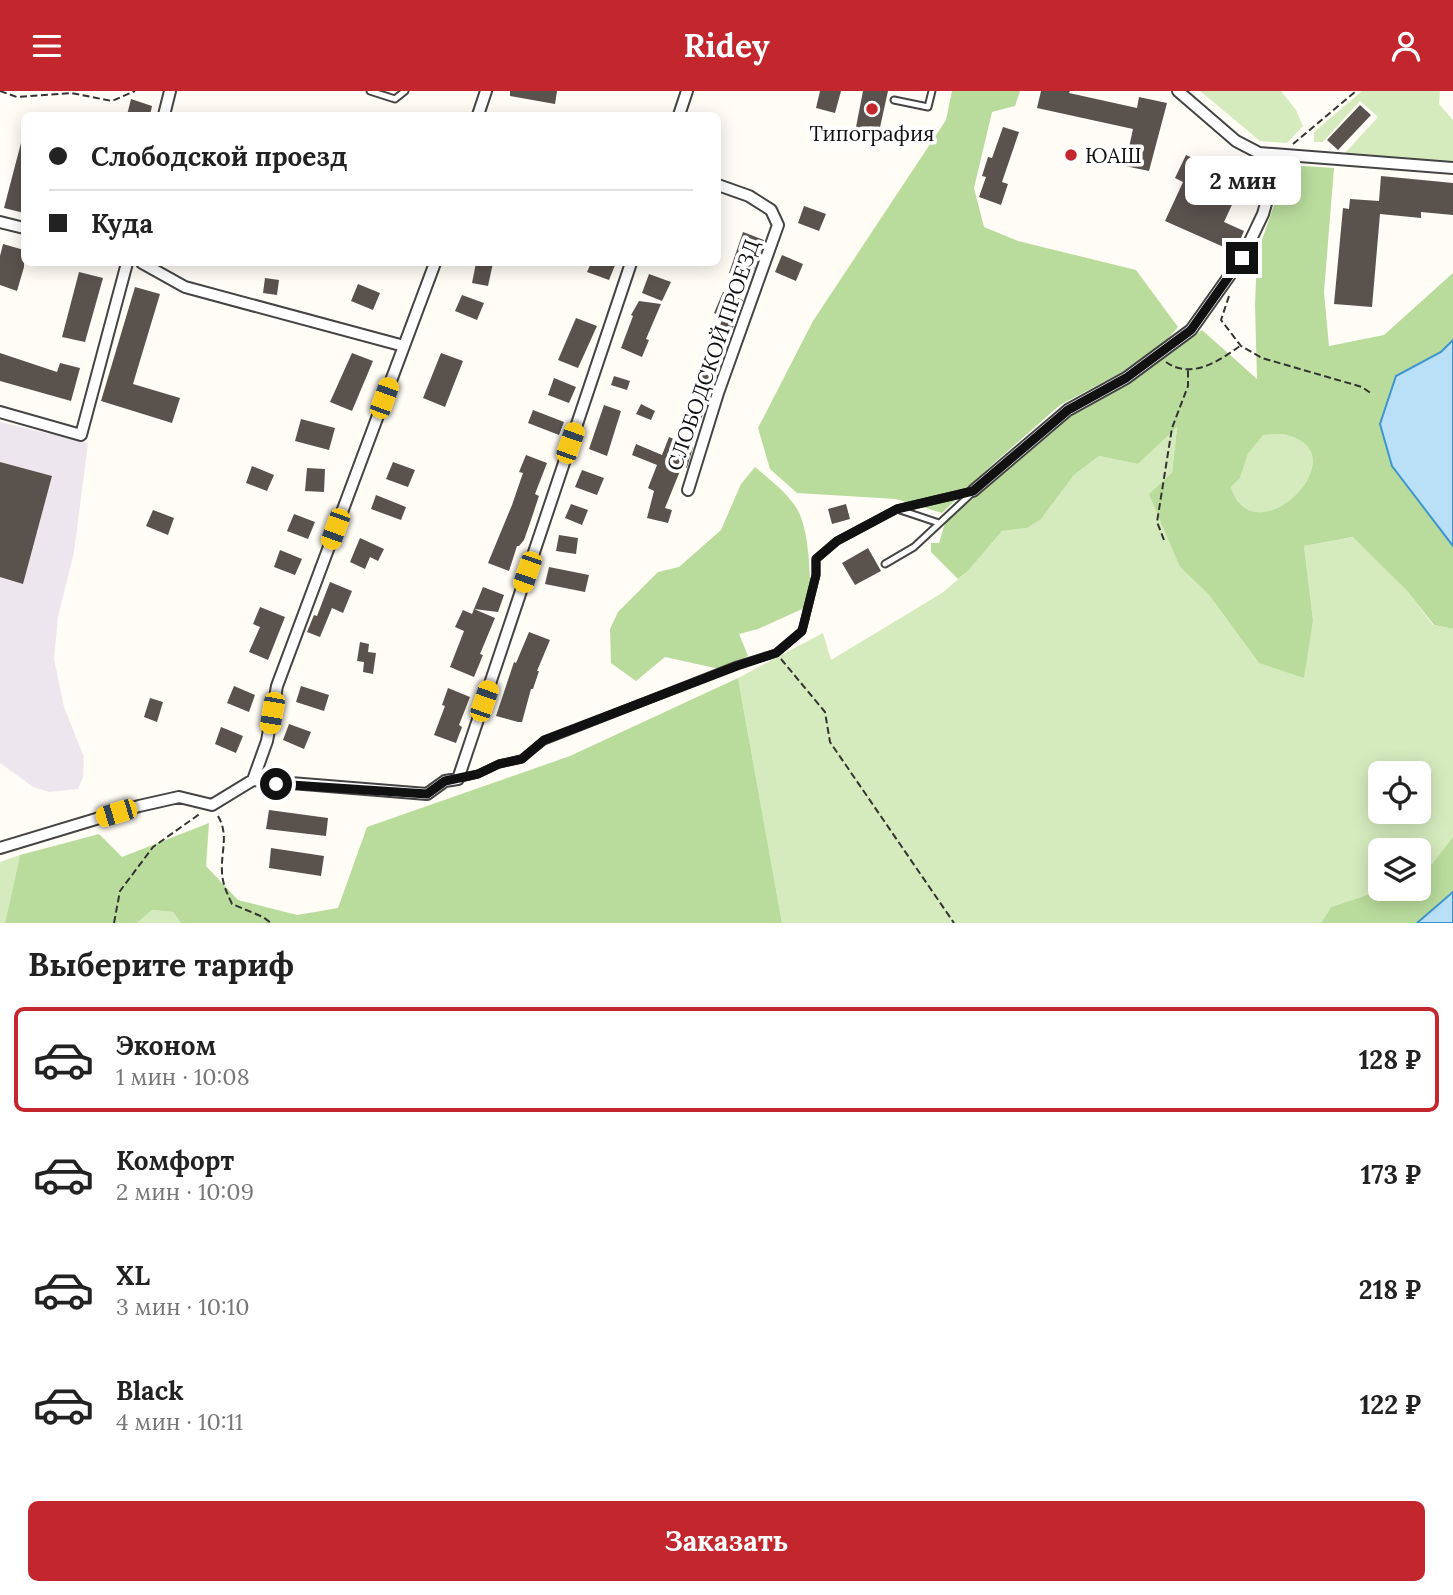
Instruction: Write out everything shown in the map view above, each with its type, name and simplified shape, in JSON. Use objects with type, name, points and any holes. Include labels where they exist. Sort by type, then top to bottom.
[{"type":"street","points":[[165,112],[170,91]]},
{"type":"street","points":[[479,112],[486,91]]},
{"type":"street","points":[[680,112],[687,91]]},
{"type":"street","points":[[1178,91],[1236,141],[1259,153],[1453,169]]},
{"type":"street","points":[[973,491],[1068,410],[1126,378],[1191,330],[1242,258],[1263,214],[1280,155]]},
{"type":"street","name":"СЛОБОДСКОЙ ПРОЕЗД","points":[[688,490],[718,393],[778,225],[771,210],[750,196],[721,186]]},
{"type":"street","points":[[0,222],[21,227]]},
{"type":"street","points":[[0,412],[81,435],[126,266]]},
{"type":"street","points":[[147,266],[185,287],[404,345]]},
{"type":"street","points":[[253,780],[267,741],[277,686],[434,266]]},
{"type":"street","points":[[0,848],[139,806],[179,797],[212,805],[253,780],[427,794],[445,781],[458,779],[630,266]]},
{"type":"lane","points":[[370,91],[395,99],[405,91]]},
{"type":"lane","points":[[894,100],[928,107],[932,91]]},
{"type":"lane","points":[[458,779],[522,759],[544,740],[776,653],[802,631],[816,575],[816,559],[837,541],[897,509],[973,491]]},
{"type":"lane","points":[[885,564],[914,547],[973,491]]},
{"type":"lane","points":[[897,509],[939,523]]},
{"type":"path","points":[[0,91],[17,97],[71,93],[112,101],[135,91]]},
{"type":"path","points":[[1280,155],[1356,91]]},
{"type":"path","points":[[1230,295],[1221,320],[1241,346],[1262,358],[1362,387],[1372,394]]},
{"type":"path","points":[[1157,355],[1171,365],[1188,370],[1216,363],[1241,346]]},
{"type":"path","points":[[1164,541],[1157,522],[1172,428],[1188,386],[1188,370]]},
{"type":"path","points":[[776,653],[825,712],[830,741],[954,923]]},
{"type":"path","points":[[114,923],[120,891],[153,847],[212,805],[223,825],[226,845],[222,871],[228,897],[232,904],[271,923]]},
{"type":"shaded area","points":[[0,422],[88,443],[74,552],[58,617],[54,659],[64,707],[84,757],[83,777],[78,789],[49,792],[33,787],[0,763]]},
{"type":"green space","points":[[952,91],[1020,91],[1015,106],[992,112],[974,188],[984,227],[1018,241],[1136,270],[1178,327],[1165,342],[1119,374],[1060,405],[942,513],[896,499],[797,493],[770,469],[758,428],[813,321],[946,120]]},
{"type":"green space","points":[[1200,91],[1281,91],[1296,110],[1303,126],[1287,143],[1260,141]]},
{"type":"green space","points":[[1362,91],[1440,91],[1439,104],[1453,120],[1453,162],[1344,154],[1378,117],[1360,101],[1323,142],[1314,142],[1314,132]]},
{"type":"green space","points":[[1288,165],[1334,168],[1324,292],[1329,346],[1384,335],[1453,273],[1453,340],[1441,352],[1396,376],[1429,513],[1453,546],[1453,629],[1434,625],[1408,592],[1353,537],[1304,546],[1313,620],[1304,678],[1259,663],[1209,595],[1180,567],[1149,494],[1172,473],[1177,427],[1138,464],[1099,456],[1074,475],[1040,520],[1027,528],[1002,531],[958,579],[931,552],[931,543],[939,543],[945,523],[1063,421],[1129,382],[1202,330],[1257,379],[1257,254]],"holes":[[[1263,435],[1290,436],[1308,447],[1313,463],[1307,480],[1295,496],[1278,508],[1259,512],[1243,506],[1231,487],[1240,478],[1248,454]]]},
{"type":"green space","points":[[1177,426],[1172,473],[1180,567],[1209,595],[1259,663],[1313,620],[1304,546],[1354,537],[1408,592],[1433,625],[1453,629],[1453,837],[1431,865],[1431,838],[1368,838],[1368,894],[1331,907],[1321,923],[782,923],[738,678],[823,633],[831,660],[942,593],[968,571],[1002,531],[1027,528],[1039,520],[1074,475],[1099,456],[1138,464]]},
{"type":"green space","points":[[1262,435],[1290,436],[1308,447],[1313,463],[1308,480],[1295,496],[1278,508],[1260,512],[1243,506],[1231,487],[1240,478],[1248,454]]},
{"type":"green space","points":[[755,467],[788,497],[801,518],[808,555],[811,605],[758,629],[739,634],[748,656],[724,670],[665,657],[636,681],[611,663],[610,629],[618,612],[658,572],[679,567],[721,530],[741,484]]},
{"type":"green space","points":[[738,678],[782,923],[181,923],[173,912],[152,910],[137,923],[5,923],[20,855],[99,834],[122,857],[209,823],[206,866],[238,900],[297,915],[338,908],[367,827],[570,756]]},
{"type":"green space","points":[[1453,837],[1453,892],[1417,923],[1321,923],[1331,907],[1368,894],[1368,901],[1431,901],[1432,864]]},
{"type":"green space","points":[[20,855],[5,923],[0,923],[0,862]]},
{"type":"green space","points":[[152,910],[173,912],[181,923],[137,923]]},
{"type":"water","points":[[1453,340],[1453,546],[1392,466],[1380,424],[1396,376],[1441,352]]},
{"type":"water","points":[[1453,892],[1453,923],[1417,923]]},
{"type":"building","points":[[510,91],[557,91],[555,104],[510,96]]},
{"type":"building","points":[[820,91],[841,91],[835,113],[816,108]]},
{"type":"building","name":"Типография","points":[[863,91],[888,91],[879,132],[856,127]]},
{"type":"building","points":[[1041,91],[1070,91],[1069,93],[1137,108],[1139,97],[1167,103],[1149,171],[1125,166],[1133,129],[1037,108]]},
{"type":"building","points":[[131,99],[152,106],[151,112],[128,112]]},
{"type":"building","points":[[1360,105],[1371,115],[1338,150],[1327,140]]},
{"type":"building","points":[[1003,127],[1019,132],[1002,182],[1008,184],[1001,205],[979,197],[986,177],[982,176],[988,157],[992,158]]},
{"type":"building","points":[[21,143],[21,212],[4,208]]},
{"type":"building","points":[[1186,155],[1243,181],[1224,222],[1244,231],[1235,252],[1165,221],[1183,182],[1175,178]]},
{"type":"building","points":[[1381,176],[1453,183],[1453,215],[1421,212],[1421,218],[1380,214],[1372,307],[1334,304],[1343,208],[1349,209],[1350,199],[1379,201]]},
{"type":"building","points":[[804,206],[826,214],[819,231],[798,223]]},
{"type":"building","points":[[743,232],[764,240],[750,281],[729,273]]},
{"type":"building","points":[[3,244],[21,249],[21,266],[24,267],[17,291],[0,285],[0,256]]},
{"type":"building","points":[[782,255],[803,264],[796,281],[775,272]]},
{"type":"building","points":[[475,266],[492,266],[488,286],[472,283]]},
{"type":"building","points":[[590,266],[615,266],[609,280],[587,272]]},
{"type":"building","points":[[79,272],[103,278],[85,342],[62,337]]},
{"type":"building","points":[[649,274],[671,282],[662,301],[642,293]]},
{"type":"building","points":[[265,278],[279,280],[277,295],[263,293]]},
{"type":"building","points":[[358,284],[380,293],[373,310],[351,301]]},
{"type":"building","points":[[135,287],[160,294],[133,384],[180,398],[172,423],[101,401]]},
{"type":"building","points":[[723,292],[743,300],[726,347],[714,342],[723,317],[714,313]]},
{"type":"building","points":[[462,295],[484,303],[477,320],[455,311]]},
{"type":"building","points":[[639,301],[661,304],[646,339],[649,340],[642,357],[621,348],[633,316],[631,315]]},
{"type":"building","points":[[576,318],[597,326],[578,368],[558,360]]},
{"type":"building","points":[[0,353],[57,372],[60,363],[80,368],[71,401],[0,381]]},
{"type":"building","points":[[352,353],[373,361],[352,411],[330,402]]},
{"type":"building","points":[[441,353],[463,361],[445,407],[423,398]]},
{"type":"building","points":[[698,373],[716,377],[711,388],[695,385]]},
{"type":"building","points":[[614,376],[630,381],[627,390],[611,385]]},
{"type":"building","points":[[554,378],[576,387],[569,403],[548,395]]},
{"type":"building","points":[[641,404],[655,411],[651,420],[636,414]]},
{"type":"building","points":[[604,405],[621,411],[607,456],[589,449]]},
{"type":"building","points":[[686,408],[703,414],[699,426],[682,421]]},
{"type":"building","points":[[533,410],[564,422],[559,435],[528,423]]},
{"type":"building","points":[[301,419],[335,428],[329,450],[295,441]]},
{"type":"building","points":[[669,437],[693,447],[687,468],[682,466],[665,508],[672,510],[668,523],[647,518],[654,491],[648,488],[657,465],[632,455],[636,444],[662,455]]},
{"type":"building","points":[[526,455],[547,463],[535,494],[539,496],[530,523],[524,540],[517,546],[509,571],[488,563],[512,505],[523,473],[519,472]]},
{"type":"building","points":[[0,462],[52,476],[23,584],[0,577]]},
{"type":"building","points":[[393,462],[415,470],[408,487],[386,479]]},
{"type":"building","points":[[252,466],[274,475],[267,491],[246,483]]},
{"type":"building","points":[[307,468],[325,469],[324,492],[305,491]]},
{"type":"building","points":[[582,470],[604,478],[597,495],[575,487]]},
{"type":"building","points":[[376,495],[406,507],[401,520],[371,509]]},
{"type":"building","points":[[571,504],[588,510],[582,525],[565,518]]},
{"type":"building","points":[[846,504],[850,519],[832,524],[828,509]]},
{"type":"building","points":[[153,510],[174,518],[168,535],[146,526]]},
{"type":"building","points":[[294,514],[315,522],[308,539],[287,531]]},
{"type":"building","points":[[559,535],[578,538],[576,554],[556,551]]},
{"type":"building","points":[[360,538],[384,549],[378,561],[370,557],[365,569],[350,562]]},
{"type":"building","points":[[868,548],[881,571],[855,585],[842,563]]},
{"type":"building","points":[[280,550],[302,559],[295,575],[274,567]]},
{"type":"building","points":[[549,567],[589,575],[585,592],[545,584]]},
{"type":"building","points":[[330,582],[352,591],[343,613],[332,608],[320,637],[307,632],[314,615],[317,616]]},
{"type":"building","points":[[483,587],[504,595],[498,612],[474,609]]},
{"type":"building","points":[[260,607],[285,617],[268,660],[249,652],[260,627],[253,624]]},
{"type":"building","points":[[474,609],[495,618],[474,677],[450,667],[464,631],[455,627],[463,610],[472,614]]},
{"type":"building","points":[[529,632],[550,640],[537,671],[522,722],[518,722],[496,716],[514,662],[516,663]]},
{"type":"building","points":[[360,642],[369,644],[368,652],[376,653],[373,674],[363,672],[364,662],[357,661]]},
{"type":"building","points":[[234,686],[255,695],[249,712],[227,703]]},
{"type":"building","points":[[301,686],[329,695],[324,711],[296,702]]},
{"type":"building","points":[[448,688],[470,697],[459,725],[462,727],[456,743],[434,735],[445,706],[442,705]]},
{"type":"building","points":[[150,698],[163,702],[157,722],[144,717]]},
{"type":"building","points":[[289,724],[311,732],[304,749],[283,740]]},
{"type":"building","points":[[221,727],[243,736],[236,753],[215,744]]},
{"type":"building","points":[[269,810],[328,818],[326,836],[266,829]]},
{"type":"building","points":[[271,848],[324,856],[321,876],[269,868]]},
{"type":"place","name":"Типография","points":[[872,109]]},
{"type":"place","name":"ЮАШ","points":[[1071,155]]},
{"type":"route","points":[[276,784],[427,794],[445,781],[478,774],[499,764],[522,759],[544,740],[776,653],[802,631],[816,575],[816,559],[837,541],[897,509],[973,491],[1068,410],[1126,378],[1191,330],[1242,258]]}]
